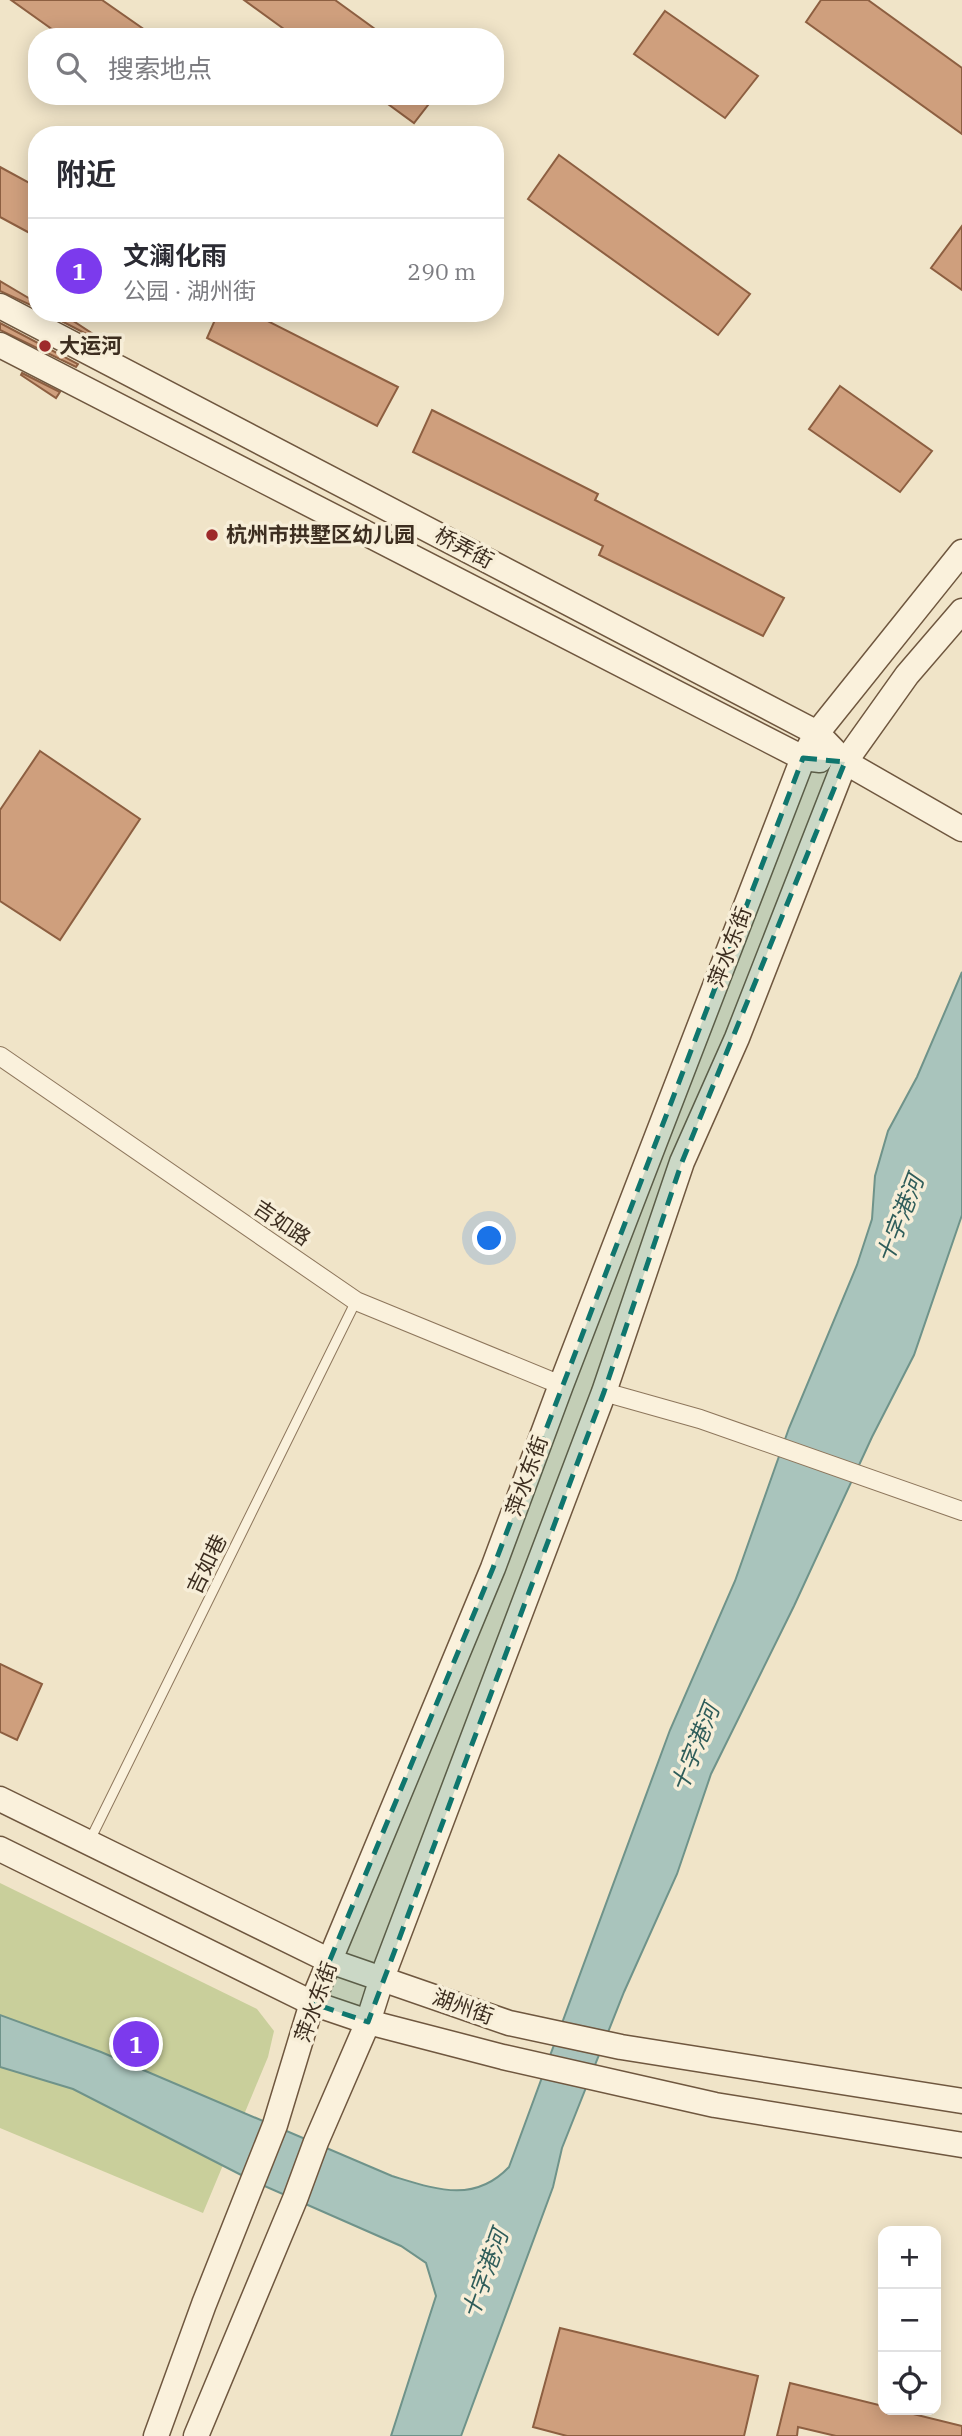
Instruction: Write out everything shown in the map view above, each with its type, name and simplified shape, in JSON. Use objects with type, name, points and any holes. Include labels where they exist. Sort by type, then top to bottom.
[{"type":"main road","name":"桥弄街","points":[[0,306],[28,321]]},
{"type":"main road","name":"桥弄街","points":[[31,322],[817,733],[845,762],[957,826]]},
{"type":"main road","name":"桥弄街","points":[[0,345],[803,758],[845,762]]},
{"type":"main road","name":"萍水东街","points":[[156,2436],[275,2125],[312,2003],[493,1568],[803,758],[817,733],[962,552]]},
{"type":"main road","name":"萍水东街","points":[[196,2436],[368,2022],[382,1978],[604,1392],[682,1162],[737,1038],[845,762],[907,676],[962,611]]},
{"type":"main road","name":"湖州街","points":[[0,1799],[330,1961],[509,2023],[621,2046],[962,2101]]},
{"type":"main road","name":"湖州街","points":[[0,1849],[312,2003],[368,2022],[503,2057],[715,2105],[962,2145]]},
{"type":"street","name":"吉如路","points":[[0,1056],[356,1301],[561,1385]]},
{"type":"street","points":[[604,1392],[700,1419],[962,1511]]},
{"type":"lane","name":"吉如巷","points":[[89,1843],[356,1301]]},
{"type":"highlighted area","points":[[803,758],[845,762],[682,1162],[604,1392],[368,2022],[312,2003],[493,1568]]},
{"type":"green space","points":[[0,1883],[257,2009],[274,2031],[268,2057],[203,2213],[0,2128]]},
{"type":"water","name":"十字港河","points":[[962,972],[962,1215],[914,1355],[711,1774],[677,1874],[624,1992],[562,2148],[553,2187],[461,2436],[391,2436],[436,2296],[426,2263],[401,2246],[253,2181],[73,2089],[0,2067],[0,2015],[101,2052],[408,2181],[439,2189],[468,2190],[496,2179],[509,2167],[670,1730],[735,1581],[789,1428],[857,1265],[872,1219],[875,1176],[888,1131],[917,1077]]},
{"type":"building","points":[[11,0],[102,0],[142,28],[50,28]]},
{"type":"building","points":[[244,0],[335,0],[374,28],[283,28]]},
{"type":"building","points":[[821,0],[868,0],[962,68],[962,134],[806,22]]},
{"type":"building","points":[[665,11],[758,76],[725,118],[634,54]]},
{"type":"building","points":[[389,105],[428,105],[414,123]]},
{"type":"building","points":[[559,155],[750,294],[718,335],[528,199]]},
{"type":"building","points":[[0,167],[28,182],[28,232],[0,217]]},
{"type":"building","points":[[962,226],[962,290],[931,268]]},
{"type":"building","points":[[0,281],[28,298],[28,304],[0,291]]},
{"type":"building","points":[[63,322],[75,322],[96,336],[94,338]]},
{"type":"building","points":[[214,322],[270,322],[398,387],[377,426],[207,338]]},
{"type":"building","points":[[0,323],[78,364],[76,367],[0,330]]},
{"type":"building","points":[[22,373],[60,392],[56,398],[21,375]]},
{"type":"building","points":[[840,386],[932,451],[900,492],[809,429]]},
{"type":"building","points":[[432,410],[598,494],[595,500],[784,598],[763,636],[599,555],[603,546],[413,452]]},
{"type":"building","points":[[40,751],[140,819],[60,940],[0,901],[0,810]]},
{"type":"building","points":[[0,1664],[42,1684],[17,1740],[0,1732]]},
{"type":"building","points":[[560,2328],[758,2376],[744,2436],[567,2436],[533,2427]]},
{"type":"building","points":[[790,2383],[878,2405],[878,2415],[917,2415],[962,2426],[962,2436],[836,2436],[798,2427],[797,2436],[777,2436]]},
{"type":"place","name":"大运河","points":[[45,346]]},
{"type":"place","name":"杭州市拱墅区幼儿园","points":[[212,535]]},
{"type":"place","name":"文澜化雨","points":[[136,2044]]}]
